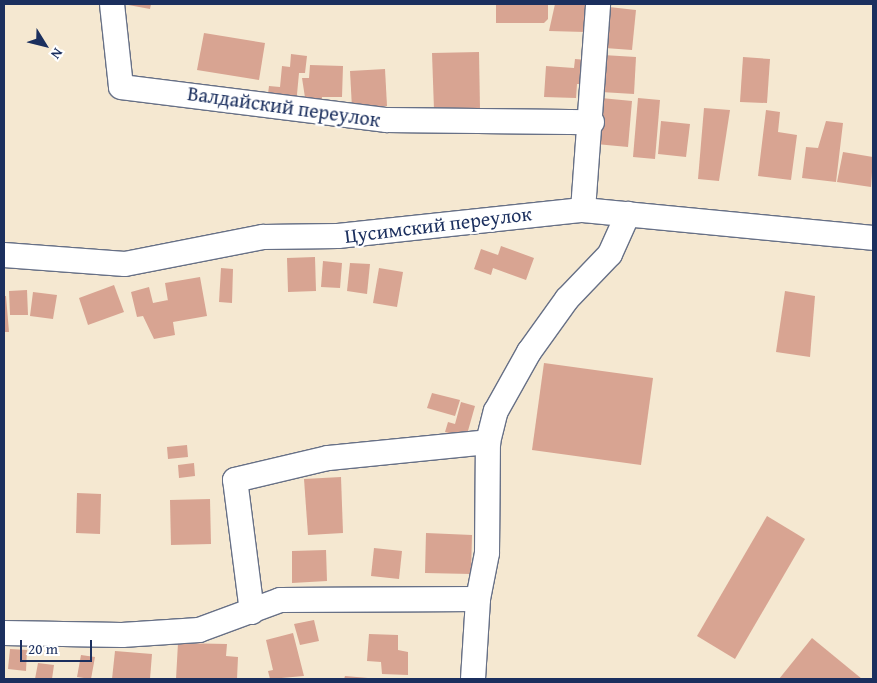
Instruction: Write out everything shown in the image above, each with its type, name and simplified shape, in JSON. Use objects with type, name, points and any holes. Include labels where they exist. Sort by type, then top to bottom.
[{"type":"street","name":"Валдайский переулок","points":[[112,4],[121,88],[387,120],[592,122]]},
{"type":"street","points":[[583,210],[592,122],[598,4]]},
{"type":"street","name":"Цусимский переулок","points":[[4,255],[125,264],[262,237],[338,236],[583,210],[873,238]]},
{"type":"street","points":[[473,679],[478,600],[487,553],[488,442],[496,410],[529,352],[567,299],[610,254],[628,214]]},
{"type":"street","points":[[252,612],[235,480],[328,458],[488,442]]},
{"type":"street","points":[[4,633],[102,635],[199,630],[252,612],[280,600],[478,600]]},
{"type":"building","points":[[123,4],[151,4],[150,9]]},
{"type":"building","points":[[496,4],[548,4],[548,19],[544,23],[496,23]]},
{"type":"building","points":[[555,4],[585,4],[585,32],[549,31]]},
{"type":"building","points":[[609,7],[636,10],[632,50],[605,48]]},
{"type":"building","points":[[204,33],[265,43],[259,80],[197,70]]},
{"type":"building","points":[[479,52],[480,109],[434,110],[432,53]]},
{"type":"building","points":[[291,54],[307,56],[305,73],[299,73],[296,105],[267,102],[269,86],[280,87],[282,66],[290,67]]},
{"type":"building","points":[[603,55],[636,57],[634,94],[601,92]]},
{"type":"building","points":[[743,57],[770,59],[767,103],[740,102]]},
{"type":"building","points":[[575,59],[587,60],[586,84],[577,84],[576,98],[544,97],[546,66],[574,68]]},
{"type":"building","points":[[310,65],[343,66],[342,97],[322,97],[321,105],[306,104],[302,78],[309,78]]},
{"type":"building","points":[[385,69],[387,106],[352,108],[350,71]]},
{"type":"building","points":[[601,98],[632,101],[628,147],[596,144]]},
{"type":"building","points":[[638,98],[660,100],[655,159],[633,157]]},
{"type":"building","points":[[704,108],[730,110],[719,181],[698,179]]},
{"type":"building","points":[[766,110],[780,112],[778,132],[797,135],[791,180],[758,176]]},
{"type":"building","points":[[661,121],[690,124],[686,157],[658,154]]},
{"type":"building","points":[[826,121],[843,123],[836,182],[802,178],[806,147],[818,148]]},
{"type":"building","points":[[843,152],[873,157],[871,187],[837,182]]},
{"type":"building","points":[[501,246],[534,258],[526,280],[493,268],[491,275],[474,269],[481,249],[498,255]]},
{"type":"building","points":[[315,257],[316,291],[288,292],[287,258]]},
{"type":"building","points":[[323,261],[342,263],[340,288],[321,287]]},
{"type":"building","points":[[350,263],[370,264],[367,294],[347,291]]},
{"type":"building","points":[[221,268],[233,269],[232,303],[219,302]]},
{"type":"building","points":[[379,268],[403,272],[397,307],[373,303]]},
{"type":"building","points":[[200,277],[207,316],[173,322],[175,335],[154,339],[143,316],[137,317],[131,292],[149,287],[153,303],[168,300],[165,283]]},
{"type":"building","points":[[114,285],[124,312],[88,325],[79,298]]},
{"type":"building","points":[[27,290],[28,315],[10,315],[9,291]]},
{"type":"building","points":[[785,291],[815,296],[810,357],[776,352]]},
{"type":"building","points":[[33,292],[57,295],[53,319],[30,316]]},
{"type":"building","points":[[4,296],[6,296],[9,332],[4,332]]},
{"type":"building","points":[[544,363],[653,378],[641,465],[532,450]]},
{"type":"building","points":[[432,393],[460,400],[455,416],[427,408]]},
{"type":"building","points":[[461,402],[475,406],[466,438],[445,432],[448,422],[455,424]]},
{"type":"building","points":[[187,445],[188,457],[168,459],[167,447]]},
{"type":"building","points":[[194,463],[195,476],[179,478],[178,465]]},
{"type":"building","points":[[341,477],[343,533],[308,535],[304,479]]},
{"type":"building","points":[[77,493],[101,494],[100,534],[76,533]]},
{"type":"building","points":[[210,499],[211,544],[171,545],[170,500]]},
{"type":"building","points":[[767,516],[805,539],[735,659],[697,636]]},
{"type":"building","points":[[426,533],[472,535],[471,574],[425,573]]},
{"type":"building","points":[[374,548],[402,551],[399,579],[371,576]]},
{"type":"building","points":[[326,550],[327,581],[292,583],[292,551]]},
{"type":"building","points":[[314,620],[319,641],[300,645],[294,624]]},
{"type":"building","points":[[293,633],[304,676],[270,679],[268,671],[273,670],[266,640]]},
{"type":"building","points":[[369,634],[398,635],[398,650],[408,652],[408,675],[382,674],[381,662],[367,661]]},
{"type":"building","points":[[812,638],[862,679],[779,679]]},
{"type":"building","points":[[178,643],[227,644],[226,656],[238,657],[237,679],[176,679]]},
{"type":"building","points":[[10,649],[27,650],[26,671],[8,669]]},
{"type":"building","points":[[115,651],[152,654],[150,679],[112,679]]},
{"type":"building","points":[[81,655],[95,657],[91,679],[77,677]]},
{"type":"building","points":[[38,663],[54,665],[52,679],[35,679]]},
{"type":"building","points":[[345,676],[368,678],[368,679],[344,679]]}]
